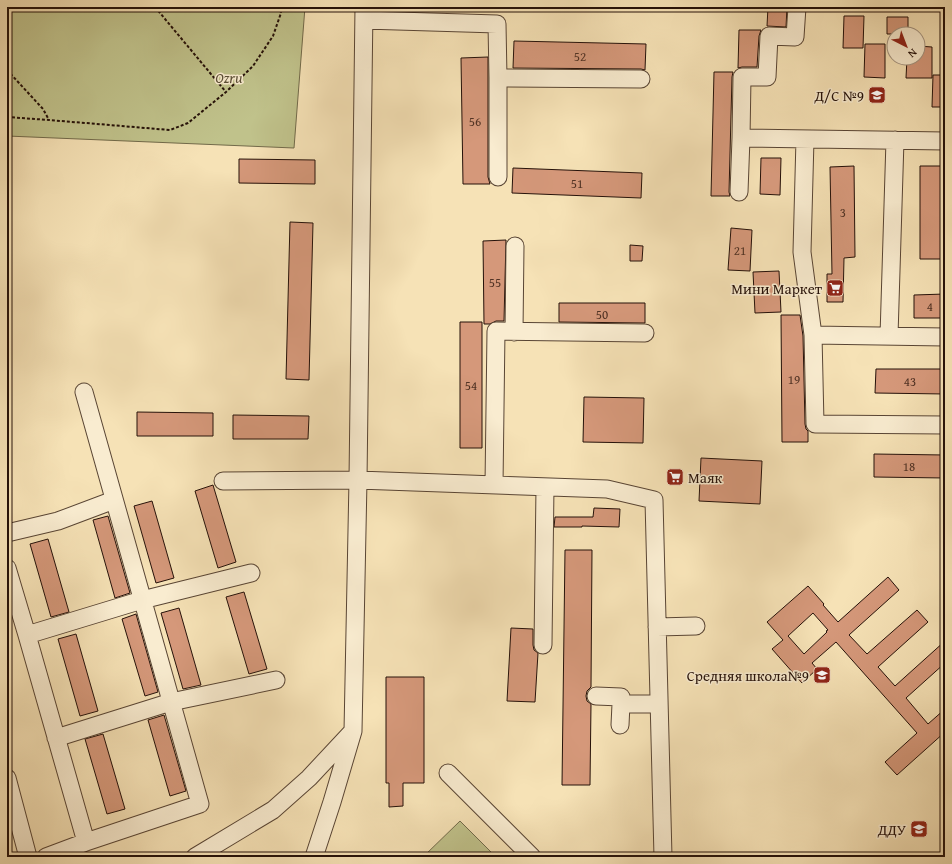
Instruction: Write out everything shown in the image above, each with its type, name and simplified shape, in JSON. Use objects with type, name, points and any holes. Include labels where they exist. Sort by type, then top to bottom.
[{"type":"street","points":[[739,192],[742,77],[767,77],[769,36],[795,37],[796,7]]},
{"type":"street","points":[[314,857],[353,731],[364,13],[497,24],[498,177]]},
{"type":"street","points":[[498,78],[641,79]]},
{"type":"street","points":[[741,138],[945,141]]},
{"type":"street","points":[[805,139],[802,252],[813,335],[815,424],[945,425]]},
{"type":"street","points":[[890,336],[895,140]]},
{"type":"street","points":[[514,332],[515,246]]},
{"type":"street","points":[[494,485],[496,331],[645,333]]},
{"type":"street","points":[[813,335],[945,337]]},
{"type":"street","points":[[46,857],[200,804],[84,392]]},
{"type":"street","points":[[223,481],[358,480],[545,487],[607,490],[654,500],[663,857]]},
{"type":"street","points":[[544,645],[545,487]]},
{"type":"street","points":[[7,533],[58,520],[114,500]]},
{"type":"street","points":[[7,568],[86,842]]},
{"type":"street","points":[[27,635],[142,600],[251,573]]},
{"type":"street","points":[[657,627],[696,626]]},
{"type":"street","points":[[56,738],[171,702],[276,680]]},
{"type":"street","points":[[596,696],[621,697],[620,725]]},
{"type":"street","points":[[621,704],[659,704]]},
{"type":"street","points":[[195,857],[273,810],[309,778],[353,731]]},
{"type":"street","points":[[448,773],[532,857]]},
{"type":"street","points":[[7,778],[28,857]]},
{"type":"path","points":[[155,7],[226,92]]},
{"type":"path","points":[[278,7],[281,13]]},
{"type":"path","points":[[7,118],[170,130],[188,123],[226,92],[253,66],[273,36],[281,13],[281,7]]},
{"type":"path","points":[[7,70],[43,109],[49,120]]},
{"type":"green space","name":"Ozru","points":[[7,7],[305,7],[294,148],[7,136]]},
{"type":"green space","points":[[460,821],[496,857],[423,857]]},
{"type":"building","points":[[768,7],[787,7],[786,27],[767,26]]},
{"type":"building","points":[[844,16],[864,16],[863,48],[843,48]]},
{"type":"building","points":[[887,17],[908,17],[908,26],[887,26]]},
{"type":"building","points":[[739,30],[761,30],[759,36],[757,67],[738,68]]},
{"type":"building","points":[[514,41],[646,44],[645,70],[513,68]]},
{"type":"building","points":[[865,44],[885,44],[885,78],[864,77]]},
{"type":"building","points":[[926,47],[932,47],[932,78],[906,78],[907,66],[926,66]]},
{"type":"building","points":[[488,57],[488,177],[490,184],[463,184],[461,58]]},
{"type":"building","points":[[714,72],[733,72],[730,196],[711,196]]},
{"type":"building","points":[[933,75],[945,75],[945,107],[932,107]]},
{"type":"building","points":[[761,158],[781,158],[780,195],[760,194]]},
{"type":"building","points":[[239,159],[315,160],[315,184],[239,183]]},
{"type":"building","points":[[854,166],[855,257],[844,258],[843,302],[827,302],[827,274],[832,274],[830,167]]},
{"type":"building","points":[[920,166],[944,166],[944,259],[920,259]]},
{"type":"building","points":[[513,168],[642,173],[641,198],[512,193]]},
{"type":"building","points":[[290,222],[313,223],[309,380],[286,379]]},
{"type":"building","points":[[731,228],[752,230],[750,271],[728,270]]},
{"type":"building","points":[[506,240],[504,321],[484,324],[483,241]]},
{"type":"building","points":[[630,245],[643,246],[642,261],[630,261]]},
{"type":"building","points":[[779,271],[781,312],[755,313],[753,272]]},
{"type":"building","points":[[945,294],[945,318],[914,318],[914,295]]},
{"type":"building","points":[[559,303],[645,303],[645,323],[559,322]]},
{"type":"building","points":[[781,315],[800,315],[803,336],[805,424],[808,431],[808,442],[782,442]]},
{"type":"building","points":[[460,322],[482,322],[482,448],[460,448]]},
{"type":"building","points":[[876,369],[945,369],[945,394],[875,393]]},
{"type":"building","points":[[584,397],[644,398],[643,443],[583,442]]},
{"type":"building","points":[[137,412],[213,413],[213,436],[137,436]]},
{"type":"building","points":[[233,415],[309,416],[308,439],[233,439]]},
{"type":"building","points":[[874,454],[945,455],[945,478],[874,477]]},
{"type":"building","points":[[701,458],[762,461],[760,504],[699,501]]},
{"type":"building","points":[[213,485],[236,562],[218,568],[195,491]]},
{"type":"building","points":[[152,501],[174,578],[156,583],[134,506]]},
{"type":"building","points":[[594,508],[620,509],[619,527],[554,527],[555,517],[593,517]]},
{"type":"building","points":[[108,516],[130,593],[115,598],[93,520]]},
{"type":"building","points":[[48,539],[69,612],[51,617],[30,544]]},
{"type":"building","points":[[565,550],[592,550],[591,687],[587,691],[586,696],[587,701],[591,704],[590,785],[562,785]]},
{"type":"building","points":[[888,577],[899,590],[849,635],[867,654],[917,610],[928,622],[878,667],[895,686],[945,641],[945,663],[906,698],[928,724],[945,709],[945,732],[897,775],[885,762],[917,733],[836,642],[812,663],[817,669],[802,683],[772,649],[783,640],[767,622],[808,586],[838,622]],"holes":[[[813,613],[828,630],[804,654],[788,636]]]},
{"type":"building","points":[[244,592],[267,669],[249,674],[226,597]]},
{"type":"building","points":[[179,608],[201,685],[183,689],[161,613]]},
{"type":"building","points":[[136,614],[158,692],[145,696],[122,619]]},
{"type":"building","points":[[511,628],[533,629],[534,650],[538,653],[535,702],[507,701]]},
{"type":"building","points":[[76,634],[98,711],[80,716],[58,639]]},
{"type":"building","points":[[386,677],[424,677],[424,783],[403,783],[403,806],[389,807],[389,783],[386,783]]},
{"type":"building","points":[[164,715],[186,791],[170,796],[148,720]]},
{"type":"building","points":[[103,734],[125,809],[107,814],[85,739]]},
{"type":"place","name":"Д/С №9","points":[[877,95]]},
{"type":"place","name":"Мини Маркет","points":[[835,288]]},
{"type":"place","name":"Маяк","points":[[675,477]]},
{"type":"place","name":"Средняя школа№9","points":[[822,675]]},
{"type":"place","name":"ДДУ","points":[[919,829]]}]
